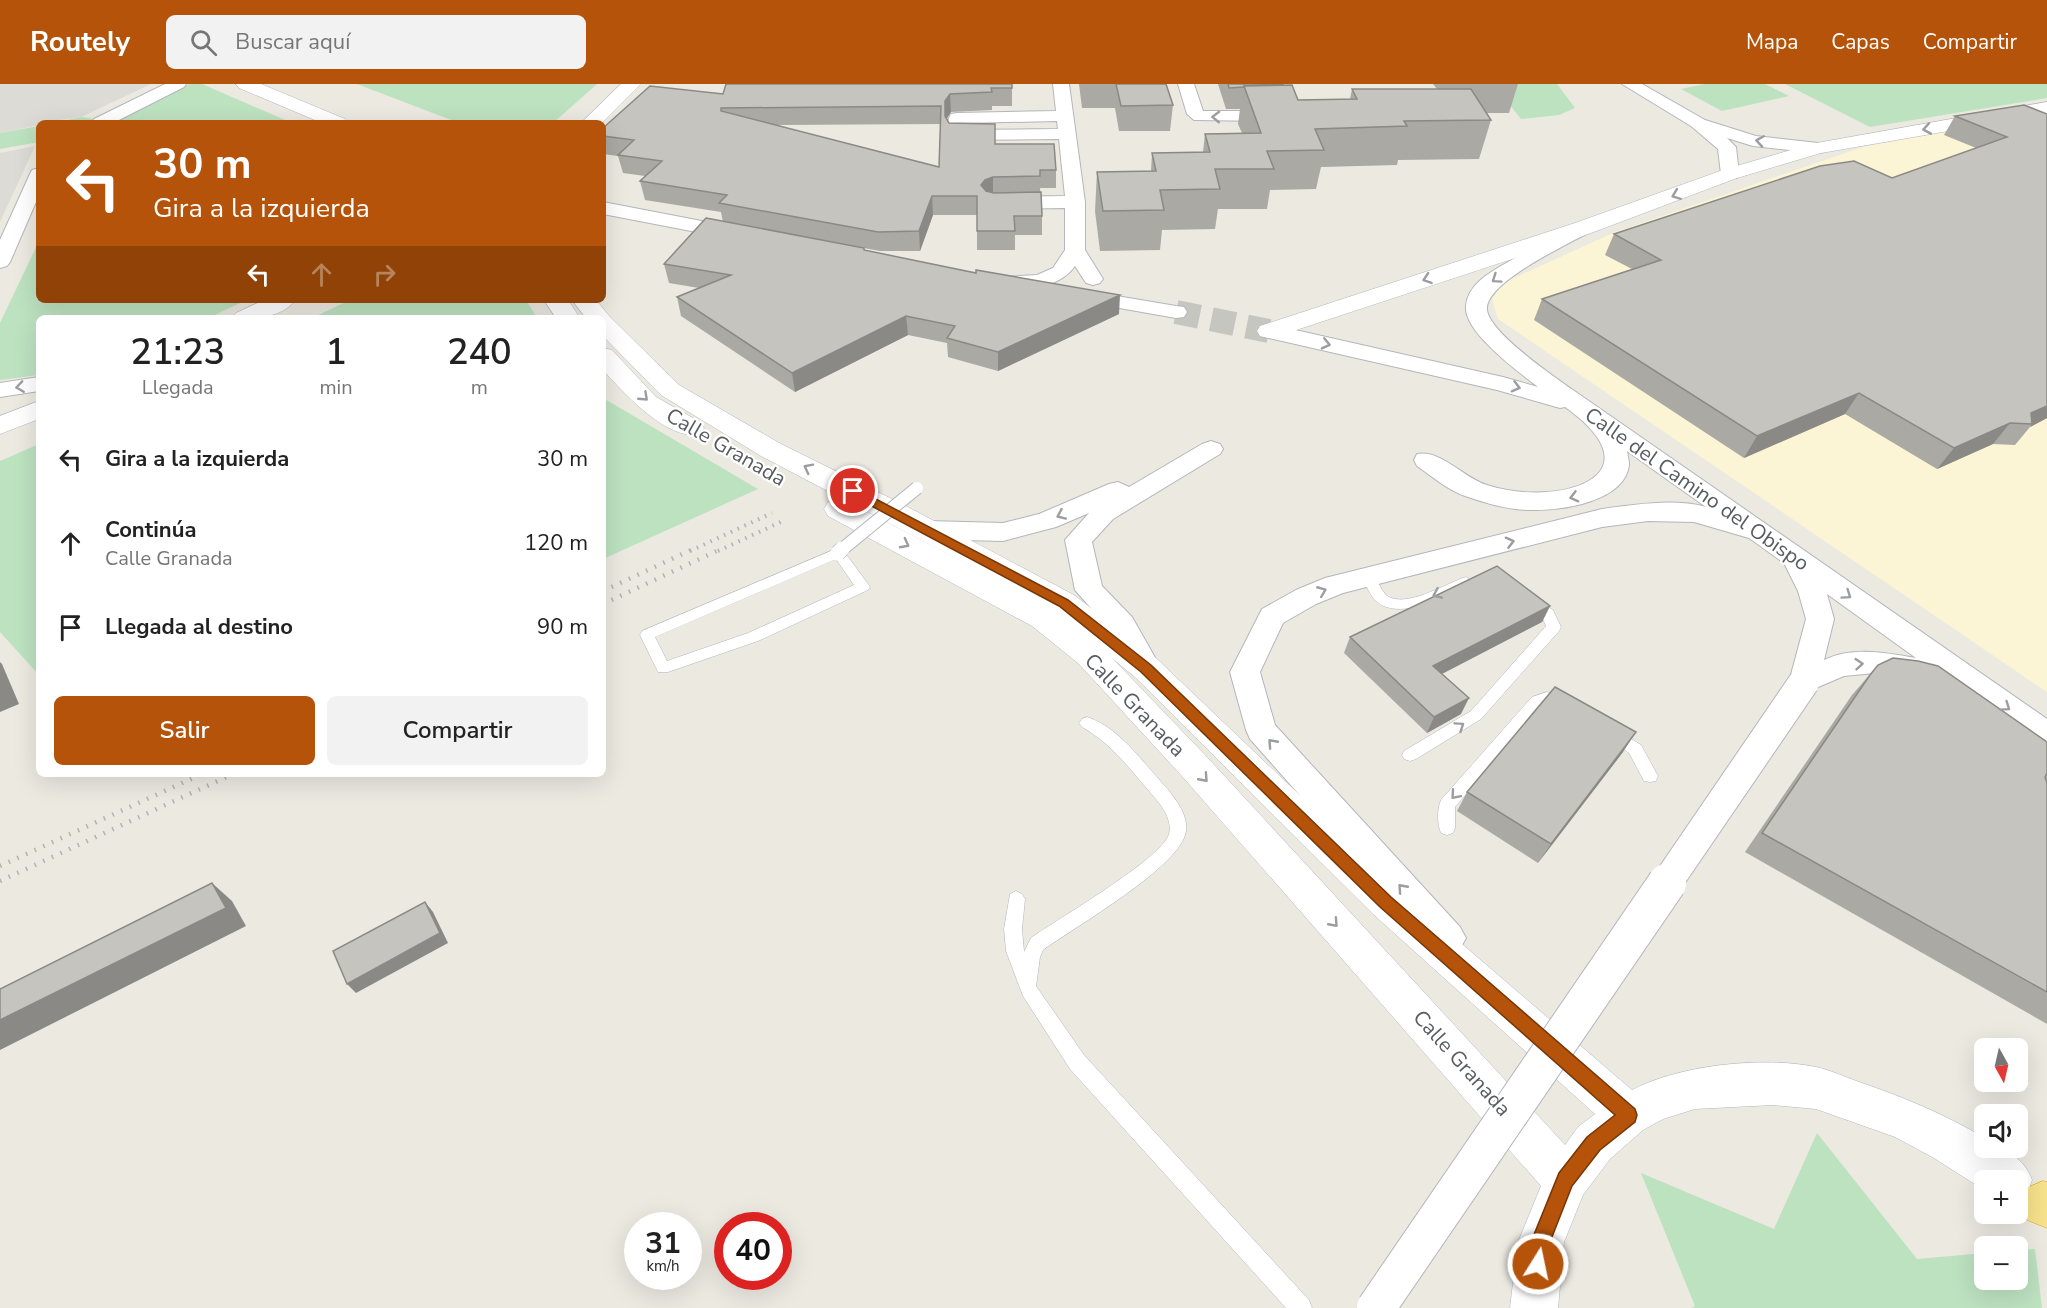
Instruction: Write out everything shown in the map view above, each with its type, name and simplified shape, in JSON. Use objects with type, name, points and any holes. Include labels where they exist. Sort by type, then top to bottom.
[{"type":"street","points":[[106,120],[178,84]]},
{"type":"street","points":[[245,84],[344,120]]},
{"type":"street","points":[[276,84],[345,120]]},
{"type":"street","points":[[594,120],[632,84]]},
{"type":"street","points":[[1061,84],[1075,202],[1075,250],[1093,279]]},
{"type":"street","points":[[1186,84],[1196,114],[1200,116],[1300,116]]},
{"type":"street","points":[[1630,84],[1697,122],[1753,141],[1818,148]]},
{"type":"street","points":[[1269,331],[1583,228],[1730,174],[1818,148],[2047,108]]},
{"type":"street","points":[[957,118],[1067,125],[956,135],[957,118]]},
{"type":"street","points":[[1697,122],[1726,147],[1730,174]]},
{"type":"street","points":[[1072,178],[1096,178]]},
{"type":"street","points":[[0,262],[36,181]]},
{"type":"street","points":[[994,204],[1075,202]]},
{"type":"street","points":[[606,209],[761,238]]},
{"type":"street","name":"Calle del Camino del Obispo","points":[[1583,228],[1486,285],[1479,297],[1476,310],[1478,320],[1491,337],[1592,415],[2047,735]]},
{"type":"street","points":[[987,278],[1064,258],[1075,250]]},
{"type":"street","points":[[987,278],[1040,281],[1060,272],[1075,250]]},
{"type":"street","points":[[987,278],[1176,312],[1112,289],[1093,279],[1032,268]]},
{"type":"street","points":[[250,315],[276,303]]},
{"type":"street","points":[[586,303],[596,315]]},
{"type":"street","name":"Calle Granada","points":[[606,325],[670,390],[771,450],[1063,603],[1146,668],[1386,902],[1628,1115]]},
{"type":"street","points":[[1269,331],[1503,384],[1548,396],[1592,415],[1615,452],[1617,465],[1612,478],[1592,492],[1582,495],[1563,500],[1529,502],[1466,486],[1420,466],[1458,500],[1476,507],[1511,515],[1602,518]]},
{"type":"street","name":"Calle Granada","points":[[606,358],[647,402],[750,464],[1043,618],[1090,656],[1193,765],[1566,1180]]},
{"type":"street","points":[[0,390],[36,384]]},
{"type":"street","points":[[927,530],[1003,532],[1047,521],[1211,449],[1104,513],[1078,540],[1089,590],[1122,624],[1146,668]]},
{"type":"street","points":[[1494,997],[1452,943],[1261,730],[1245,672],[1272,616],[1306,597],[1335,585],[1602,518],[1648,512],[1676,512],[1723,520],[1758,532]]},
{"type":"street","points":[[1376,1308],[1804,682],[1820,619],[1812,591],[1795,559]]},
{"type":"street","points":[[1804,682],[1840,665],[1875,662],[1911,667],[1971,682]]},
{"type":"street","points":[[1534,1308],[1540,1242],[1566,1180],[1594,1143],[1628,1115],[1654,1101],[1695,1088],[1773,1084],[1816,1088],[1905,1119],[1950,1142],[2033,1197]]},
{"type":"lane","points":[[838,553],[863,587],[753,637],[663,668],[647,635],[838,553],[916,488]]},
{"type":"lane","points":[[1369,578],[1383,600],[1397,604],[1422,601],[1484,575]]},
{"type":"lane","points":[[1410,755],[1476,715],[1554,627],[1548,614],[1520,593]]},
{"type":"lane","points":[[1447,828],[1447,805],[1536,701],[1547,698],[1573,706]]},
{"type":"lane","points":[[1029,990],[1031,956],[1037,944],[1152,865],[1176,843],[1179,834],[1170,805],[1111,736],[1087,723]]},
{"type":"lane","points":[[1600,725],[1635,749],[1650,776]]},
{"type":"lane","points":[[1016,899],[1013,929],[1015,951],[1029,990],[1077,1062],[1301,1308]]},
{"type":"shaded area","points":[[0,84],[151,84],[81,117],[36,120],[36,126],[0,133]]},
{"type":"shaded area","points":[[2021,118],[2047,128],[2047,692],[1498,319],[1492,299],[1503,283],[1615,232],[1863,147]]},
{"type":"shaded area","points":[[35,146],[0,222],[0,153]]},
{"type":"green space","points":[[190,84],[202,84],[285,120],[99,120]]},
{"type":"green space","points":[[357,84],[597,84],[556,120],[451,120]]},
{"type":"green space","points":[[1493,84],[1557,84],[1575,108],[1559,115],[1521,119]]},
{"type":"green space","points":[[1705,84],[1765,84],[1789,96],[1722,111],[1681,89]]},
{"type":"green space","points":[[1785,84],[2047,84],[2047,98],[1870,127]]},
{"type":"green space","points":[[82,117],[99,120],[67,120]]},
{"type":"green space","points":[[36,127],[36,143],[0,149],[0,133]]},
{"type":"green space","points":[[36,247],[36,303],[240,303],[214,315],[36,315],[36,375],[0,380],[0,323]]},
{"type":"green space","points":[[344,303],[528,303],[535,315],[318,315]]},
{"type":"green space","points":[[606,400],[758,489],[606,558]]},
{"type":"green space","points":[[36,445],[36,672],[0,632],[0,461]]},
{"type":"green space","points":[[1817,1133],[1917,1259],[1974,1254],[1974,1290],[2028,1290],[2028,1249],[2035,1249],[2042,1308],[1692,1308],[1695,1306],[1641,1173],[1774,1229]]},
{"type":"building","points":[[726,84],[1012,84],[1012,88],[991,88],[992,92],[950,94],[945,101],[945,116],[949,123],[995,124],[995,144],[1054,144],[1056,170],[1040,170],[1040,176],[993,177],[985,180],[981,185],[986,191],[994,193],[1041,192],[1042,216],[1014,216],[1015,231],[977,231],[977,196],[932,196],[919,231],[878,232],[719,203],[727,195],[640,181],[662,161],[618,155],[634,140],[606,136],[606,125],[650,86],[723,94]],"holes":[[[941,106],[939,167],[721,111],[721,108]]]},
{"type":"building","points":[[1116,84],[1166,84],[1173,105],[1121,106]]},
{"type":"building","points":[[1228,84],[1283,84],[1283,85],[1229,88]]},
{"type":"building","points":[[1292,85],[1298,100],[1357,99],[1352,89],[1471,89],[1491,120],[1404,121],[1407,126],[1315,129],[1324,150],[1267,151],[1274,169],[1215,169],[1220,189],[1160,190],[1164,210],[1103,211],[1097,172],[1156,171],[1152,153],[1210,152],[1205,134],[1261,133],[1244,86]]},
{"type":"building","points":[[2024,105],[2047,114],[2047,406],[2031,413],[2032,424],[2010,423],[1954,448],[1859,393],[1757,436],[1542,299],[1661,260],[1614,234],[1820,166],[1854,161],[1892,178],[2007,137],[1955,116]]},
{"type":"building","points":[[706,218],[864,248],[864,250],[976,273],[976,270],[1120,295],[998,352],[947,338],[955,326],[906,316],[792,373],[677,297],[731,275],[664,264]]},
{"type":"building","points":[[1497,566],[1550,606],[1433,666],[1469,698],[1434,717],[1350,637]]},
{"type":"building","points":[[1893,658],[1938,666],[2047,742],[2045,777],[2047,783],[2047,992],[1762,833],[1870,675],[1878,665]]},
{"type":"building","points":[[1555,687],[1636,732],[1551,844],[1467,792]]},
{"type":"building","points":[[212,883],[226,908],[0,1020],[0,989]]},
{"type":"building","points":[[425,902],[440,933],[347,984],[333,951]]},
{"type":"tunnel","points":[[1176,312],[1269,331]]},
{"type":"railway","points":[[690,551],[772,513]]},
{"type":"railway","points":[[718,551],[785,520]]},
{"type":"railway","points":[[606,590],[693,549]]},
{"type":"railway","points":[[606,603],[721,549]]},
{"type":"railway","points":[[0,866],[195,777]]},
{"type":"railway","points":[[0,881],[226,777]]},
{"type":"route","points":[[853,491],[1063,603],[1146,668],[1386,902],[1628,1115],[1594,1143],[1566,1180],[1540,1242],[1538,1264]]}]
